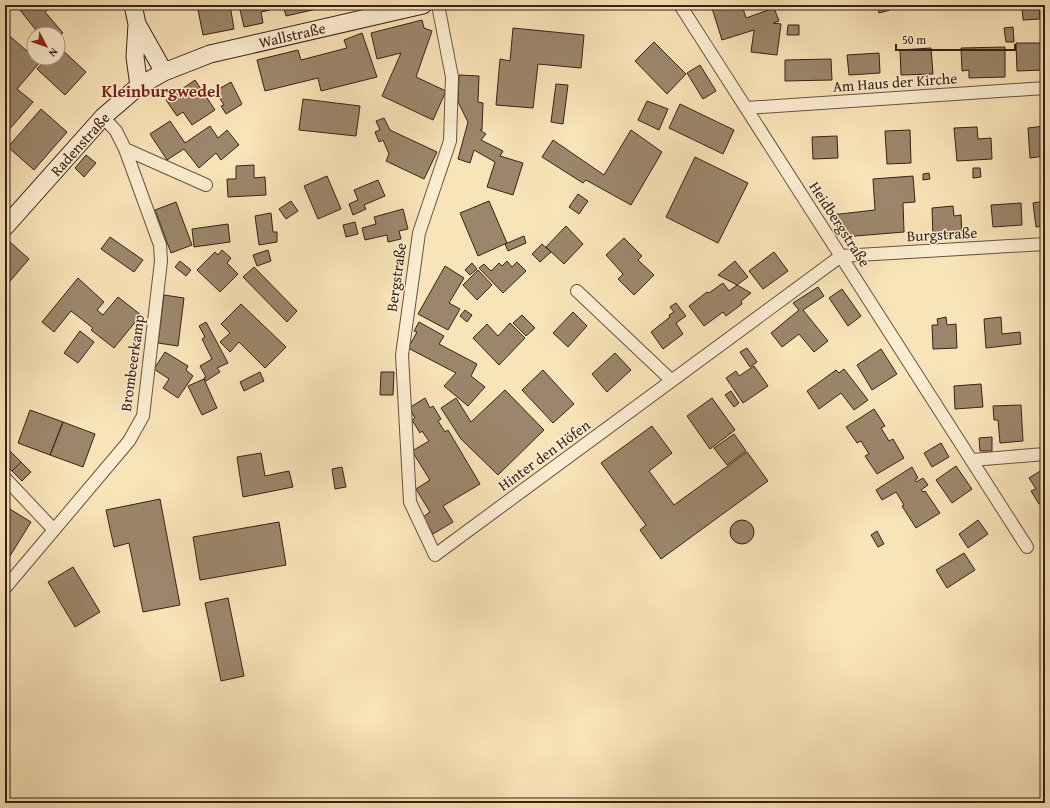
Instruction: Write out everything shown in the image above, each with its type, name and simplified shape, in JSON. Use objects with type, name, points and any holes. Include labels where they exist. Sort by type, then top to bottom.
[{"type":"street","points":[[133,5],[137,24],[135,57],[139,86]]},
{"type":"street","name":"Wallstraße","points":[[164,72],[210,54],[423,5]]},
{"type":"street","name":"Bergstraße","points":[[435,554],[410,502],[402,355],[419,233],[450,141],[452,77],[438,5]]},
{"type":"street","name":"Heidbergstraße","points":[[680,5],[1028,547]]},
{"type":"street","points":[[137,24],[164,72]]},
{"type":"street","name":"Radenstraße","points":[[5,227],[103,117],[139,86],[164,72]]},
{"type":"street","name":"Am Haus der Kirche","points":[[746,108],[1045,88]]},
{"type":"street","name":"Brombeerkamp","points":[[5,588],[129,441],[142,416],[161,261],[160,246],[125,149],[116,131],[103,117]]},
{"type":"street","points":[[125,149],[206,185]]},
{"type":"street","name":"Burgstraße","points":[[841,256],[1045,244]]},
{"type":"street","name":"Hinter den Höfen","points":[[435,554],[841,256]]},
{"type":"street","points":[[577,291],[671,380]]},
{"type":"street","points":[[972,460],[1045,454]]},
{"type":"street","points":[[5,478],[54,530]]},
{"type":"building","points":[[16,5],[48,5],[50,8],[45,12],[57,26],[33,26]]},
{"type":"building","points":[[197,5],[230,5],[234,29],[203,35]]},
{"type":"building","points":[[239,5],[268,5],[270,10],[261,12],[263,23],[244,27]]},
{"type":"building","points":[[283,5],[334,5],[286,16]]},
{"type":"building","points":[[711,5],[742,5],[746,18],[774,8],[779,21],[773,23],[781,24],[777,55],[751,52],[754,30],[722,40]]},
{"type":"building","points":[[877,5],[889,5],[890,10],[879,13]]},
{"type":"building","points":[[1017,5],[1039,5],[1040,19],[1023,20],[1022,6],[1017,7]]},
{"type":"building","points":[[422,20],[424,28],[432,31],[416,77],[446,91],[433,120],[382,96],[401,53],[377,59],[371,33]]},
{"type":"building","points":[[788,25],[799,25],[799,35],[787,35]]},
{"type":"building","points":[[1013,27],[1014,42],[1006,42],[1004,28]]},
{"type":"building","points":[[513,28],[584,35],[581,68],[538,64],[533,108],[496,105],[500,59],[510,61]]},
{"type":"building","points":[[6,33],[26,50],[26,66],[37,66],[17,89],[33,102],[7,132],[5,130]]},
{"type":"building","points":[[362,33],[377,77],[321,91],[318,78],[265,91],[257,60],[298,50],[301,60],[347,48],[344,40]]},
{"type":"building","points":[[654,42],[686,74],[667,94],[635,61]]},
{"type":"building","points":[[1016,43],[1043,43],[1043,70],[1017,71]]},
{"type":"building","points":[[1005,47],[1005,77],[969,78],[969,70],[962,71],[961,48]]},
{"type":"building","points":[[931,48],[933,74],[901,75],[900,50]]},
{"type":"building","points":[[66,53],[86,72],[65,95],[37,69],[40,66],[66,66]]},
{"type":"building","points":[[879,53],[880,73],[849,75],[847,55]]},
{"type":"building","points":[[831,59],[832,80],[785,81],[785,60]]},
{"type":"building","points":[[700,65],[716,91],[703,99],[687,73]]},
{"type":"building","points":[[459,75],[479,76],[478,102],[483,103],[482,130],[480,130],[486,134],[481,140],[503,151],[500,156],[523,163],[513,195],[487,187],[495,162],[474,150],[470,163],[458,159],[468,122],[458,102]]},
{"type":"building","points":[[195,80],[215,110],[192,125],[183,112],[177,116],[166,100]]},
{"type":"building","points":[[231,82],[242,104],[226,114],[221,106],[224,105],[215,91]]},
{"type":"building","points":[[556,84],[568,85],[563,124],[551,122]]},
{"type":"building","points":[[303,99],[360,106],[356,136],[299,130]]},
{"type":"building","points":[[647,101],[668,109],[659,130],[638,120]]},
{"type":"building","points":[[680,104],[734,130],[723,154],[669,128]]},
{"type":"building","points":[[41,109],[67,132],[34,170],[8,147]]},
{"type":"building","points":[[384,118],[390,130],[437,152],[424,179],[386,161],[389,154],[383,140],[379,142],[375,132],[380,130],[376,121]]},
{"type":"building","points":[[170,121],[185,143],[210,126],[218,138],[227,130],[239,145],[221,160],[216,153],[199,168],[184,149],[167,160],[150,134]]},
{"type":"building","points":[[1045,126],[1045,156],[1030,158],[1028,128]]},
{"type":"building","points":[[977,127],[978,139],[991,138],[992,159],[957,161],[954,128]]},
{"type":"building","points":[[631,130],[662,152],[631,205],[586,180],[583,183],[542,157],[553,140],[604,175]]},
{"type":"building","points":[[910,130],[911,163],[887,164],[885,131]]},
{"type":"building","points":[[837,136],[838,158],[813,159],[812,137]]},
{"type":"building","points":[[86,155],[96,163],[84,177],[75,168]]},
{"type":"building","points":[[695,157],[748,183],[718,243],[666,217]]},
{"type":"building","points":[[254,165],[254,178],[265,177],[266,195],[228,197],[227,179],[236,179],[236,166]]},
{"type":"building","points":[[973,168],[980,168],[981,177],[973,178]]},
{"type":"building","points":[[929,173],[930,179],[923,180],[923,174]]},
{"type":"building","points":[[327,176],[341,209],[318,219],[304,186]]},
{"type":"building","points":[[913,176],[915,202],[903,203],[904,232],[843,237],[831,215],[875,210],[873,179]]},
{"type":"building","points":[[378,180],[385,196],[364,205],[366,209],[353,215],[349,204],[358,200],[354,190]]},
{"type":"building","points":[[578,194],[588,201],[579,214],[569,207]]},
{"type":"building","points":[[291,201],[298,211],[286,219],[279,209]]},
{"type":"building","points":[[489,201],[507,243],[478,256],[460,213]]},
{"type":"building","points":[[1045,201],[1045,226],[1036,227],[1033,203]]},
{"type":"building","points":[[176,202],[192,245],[171,253],[155,210]]},
{"type":"building","points":[[1021,203],[1022,225],[993,227],[991,205]]},
{"type":"building","points":[[953,206],[954,216],[961,215],[962,235],[933,237],[932,208]]},
{"type":"building","points":[[403,209],[408,229],[399,231],[401,239],[388,242],[387,235],[365,240],[362,228],[376,224],[374,217]]},
{"type":"building","points":[[271,213],[273,232],[277,232],[277,242],[259,245],[255,216]]},
{"type":"building","points":[[355,222],[358,234],[346,237],[343,225]]},
{"type":"building","points":[[228,224],[230,242],[194,247],[192,229]]},
{"type":"building","points":[[566,226],[583,244],[564,264],[546,247]]},
{"type":"building","points":[[524,236],[526,243],[508,251],[505,244]]},
{"type":"building","points":[[110,237],[143,260],[134,272],[101,249]]},
{"type":"building","points":[[624,238],[642,256],[638,260],[654,275],[634,295],[618,279],[623,274],[606,255]]},
{"type":"building","points":[[9,241],[29,259],[5,287],[5,246]]},
{"type":"building","points":[[542,244],[551,252],[540,262],[532,254]]},
{"type":"building","points":[[222,250],[231,258],[227,263],[238,274],[220,292],[197,270],[215,252],[218,255]]},
{"type":"building","points":[[268,250],[271,261],[257,266],[253,255]]},
{"type":"building","points":[[774,252],[788,271],[763,289],[749,271]]},
{"type":"building","points":[[180,261],[191,270],[186,276],[175,267]]},
{"type":"building","points":[[507,261],[512,267],[517,262],[526,271],[503,293],[479,268],[484,264],[491,271],[499,263],[502,266]]},
{"type":"building","points":[[735,261],[748,277],[737,285],[718,275]]},
{"type":"building","points":[[472,263],[477,269],[470,275],[465,270]]},
{"type":"building","points":[[445,266],[464,278],[449,303],[460,309],[448,330],[418,314]]},
{"type":"building","points":[[254,267],[297,311],[287,322],[243,277]]},
{"type":"building","points":[[478,270],[492,285],[477,300],[463,285]]},
{"type":"building","points":[[78,278],[104,302],[97,310],[103,315],[118,297],[141,315],[114,348],[91,330],[93,328],[71,311],[54,332],[42,322]]},
{"type":"building","points":[[723,283],[729,291],[737,285],[751,293],[741,301],[742,304],[726,316],[723,312],[704,326],[689,306],[707,292],[709,293]]},
{"type":"building","points":[[818,287],[824,296],[803,310],[828,341],[814,352],[799,334],[782,347],[771,333],[799,310],[793,303]]},
{"type":"building","points":[[842,289],[861,316],[848,326],[829,298]]},
{"type":"building","points":[[164,295],[184,298],[178,346],[158,343]]},
{"type":"building","points":[[676,303],[686,316],[676,323],[683,334],[663,349],[651,332],[670,317],[669,315],[674,312],[670,307]]},
{"type":"building","points":[[241,304],[286,347],[265,368],[239,342],[230,352],[220,342],[230,333],[221,324]]},
{"type":"building","points":[[465,310],[472,315],[467,322],[460,316]]},
{"type":"building","points":[[573,312],[587,326],[568,347],[553,333]]},
{"type":"building","points":[[522,315],[535,328],[526,336],[513,323]]},
{"type":"building","points":[[946,317],[947,325],[956,324],[957,348],[933,349],[932,325],[938,325],[937,319]]},
{"type":"building","points":[[1001,317],[1002,334],[1020,332],[1021,344],[986,348],[984,319]]},
{"type":"building","points":[[206,322],[228,363],[217,368],[220,372],[206,381],[204,378],[206,377],[200,366],[212,359],[202,339],[205,337],[199,326]]},
{"type":"building","points":[[419,322],[444,336],[439,344],[477,364],[471,376],[485,387],[468,406],[444,386],[456,373],[408,348],[417,332],[414,331]]},
{"type":"building","points":[[510,323],[525,338],[499,365],[473,338],[487,324],[498,336]]},
{"type":"building","points":[[80,331],[94,342],[78,363],[64,353]]},
{"type":"building","points":[[747,348],[757,362],[750,367],[740,352]]},
{"type":"building","points":[[881,349],[897,374],[872,390],[857,365]]},
{"type":"building","points":[[165,352],[188,366],[186,370],[193,376],[178,398],[163,388],[169,379],[154,369]]},
{"type":"building","points":[[615,353],[631,370],[607,392],[592,374]]},
{"type":"building","points":[[754,366],[768,386],[743,403],[726,378],[736,371],[739,376]]},
{"type":"building","points":[[844,369],[868,400],[854,410],[841,393],[819,409],[807,391],[836,370],[839,373]]},
{"type":"building","points":[[543,370],[574,404],[553,423],[522,390]]},
{"type":"building","points":[[260,372],[264,381],[244,391],[240,382]]},
{"type":"building","points":[[381,372],[394,372],[393,395],[380,395]]},
{"type":"building","points":[[204,379],[217,408],[202,415],[188,386]]},
{"type":"building","points":[[981,384],[983,407],[955,409],[954,386]]},
{"type":"building","points":[[505,390],[544,430],[498,475],[461,439],[441,408],[456,398],[471,422]]},
{"type":"building","points":[[731,391],[739,403],[734,407],[725,395]]},
{"type":"building","points":[[425,398],[430,408],[433,406],[441,419],[438,421],[445,432],[448,430],[480,484],[443,506],[453,522],[433,534],[423,517],[430,512],[416,489],[430,480],[412,451],[429,441],[422,431],[420,433],[412,420],[415,418],[409,408]]},
{"type":"building","points":[[712,398],[735,430],[710,449],[687,416]]},
{"type":"building","points":[[1021,405],[1023,441],[1000,443],[998,420],[994,420],[993,406]]},
{"type":"building","points":[[874,409],[885,426],[881,428],[889,441],[893,439],[904,458],[877,474],[865,456],[869,454],[861,441],[857,443],[846,427]]},
{"type":"building","points":[[30,410],[63,422],[50,455],[18,443]]},
{"type":"building","points":[[63,422],[95,434],[83,467],[50,455]]},
{"type":"building","points":[[652,426],[672,453],[649,471],[674,505],[747,452],[768,481],[661,559],[640,530],[646,525],[601,463]]},
{"type":"building","points":[[734,434],[746,451],[727,465],[714,448]]},
{"type":"building","points":[[992,437],[992,451],[980,451],[979,438]]},
{"type":"building","points":[[941,443],[949,457],[932,467],[924,453]]},
{"type":"building","points":[[5,446],[21,462],[12,471],[5,464]]},
{"type":"building","points":[[261,453],[265,476],[289,471],[293,487],[243,497],[237,457]]},
{"type":"building","points":[[21,462],[31,472],[22,481],[12,471]]},
{"type":"building","points":[[956,466],[972,489],[952,503],[936,480]]},
{"type":"building","points":[[342,467],[346,487],[335,489],[332,469]]},
{"type":"building","points":[[912,467],[918,478],[915,480],[916,482],[923,478],[928,485],[921,490],[923,492],[925,491],[940,513],[916,528],[902,506],[904,505],[896,492],[882,500],[876,490]]},
{"type":"building","points":[[1045,468],[1045,503],[1039,504],[1031,491],[1036,489],[1029,478]]},
{"type":"building","points":[[160,499],[180,605],[143,612],[129,543],[114,547],[106,510]]},
{"type":"building","points":[[5,506],[31,522],[5,564]]},
{"type":"building","points":[[742,520],[751,523],[754,532],[751,541],[742,544],[733,541],[730,532],[733,523]]},
{"type":"building","points":[[978,520],[988,534],[968,548],[959,534]]},
{"type":"building","points":[[279,522],[286,565],[200,580],[193,537]]},
{"type":"building","points":[[877,531],[884,544],[878,547],[871,535]]},
{"type":"building","points":[[964,553],[975,570],[947,588],[936,570]]},
{"type":"building","points":[[73,567],[100,612],[75,627],[48,582]]},
{"type":"building","points":[[228,598],[244,676],[221,681],[205,603]]},
{"type":"district","name":"Kleinburgwedel","points":[[161,90]]}]
